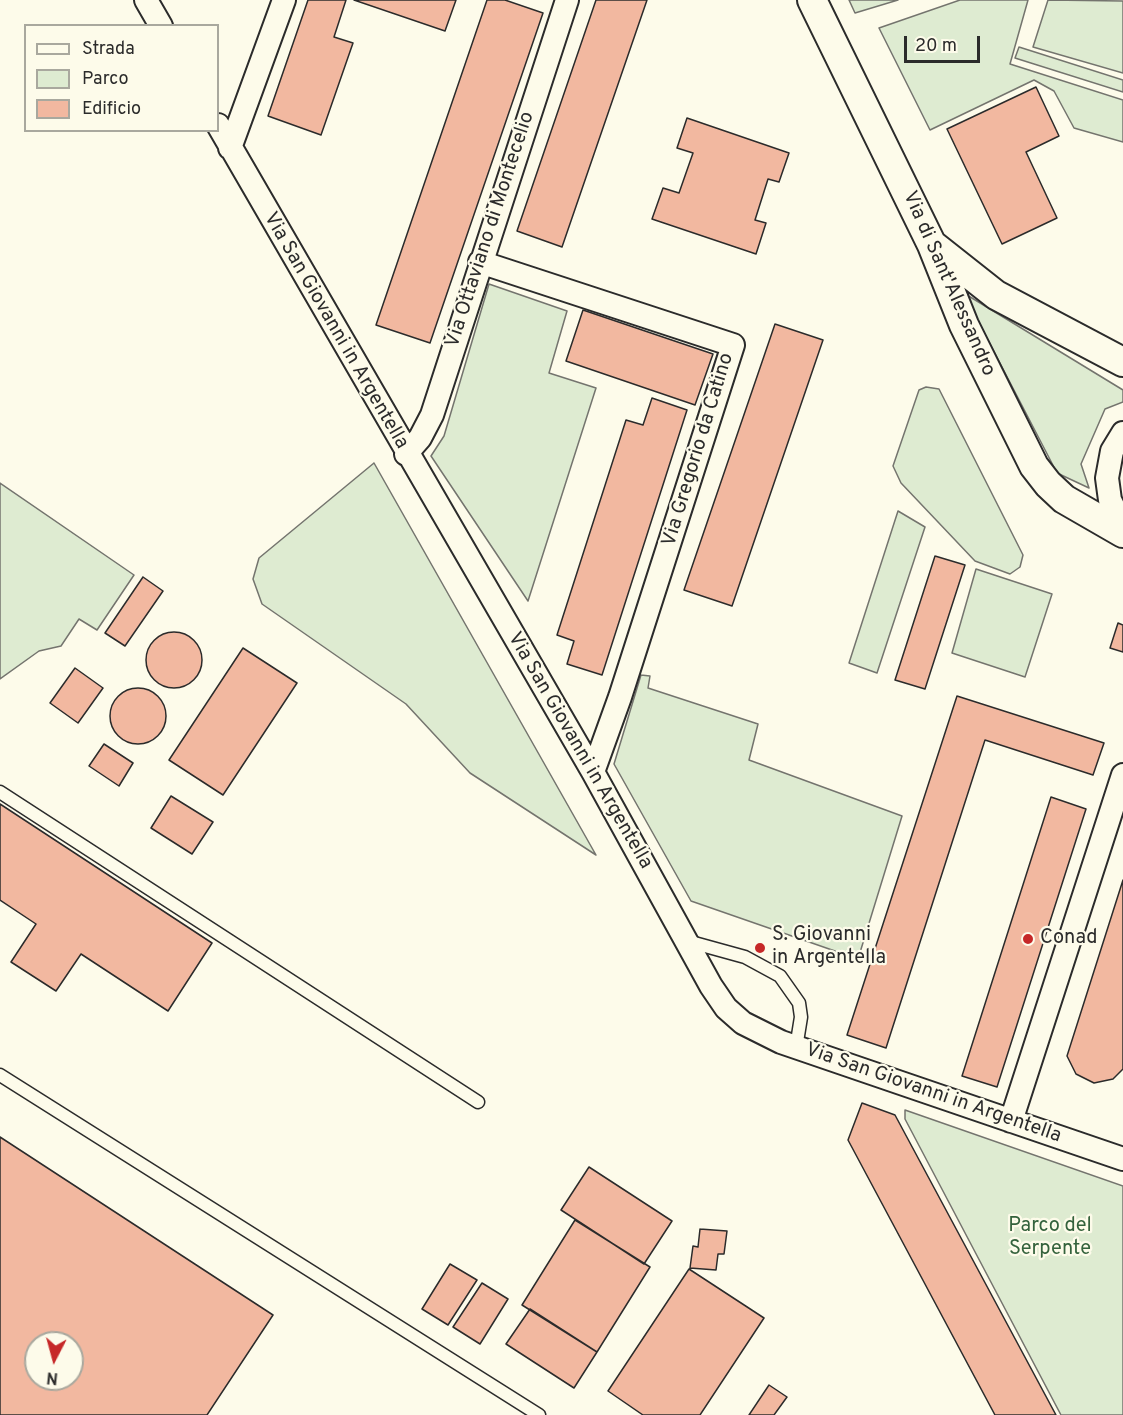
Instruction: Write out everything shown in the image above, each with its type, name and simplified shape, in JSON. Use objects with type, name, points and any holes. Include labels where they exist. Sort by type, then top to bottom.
[{"type":"street","points":[[146,0],[160,24]]},
{"type":"street","points":[[230,148],[284,0]]},
{"type":"street","name":"Via Ottaviano di Montecelio","points":[[406,454],[420,438],[432,415],[567,0]]},
{"type":"street","name":"Via di Sant'Alessandro","points":[[812,0],[932,245],[964,325],[1039,474],[1064,499],[1123,533]]},
{"type":"street","name":"Via San Giovanni in Argentella","points":[[219,127],[406,454],[593,772],[686,941],[726,1008],[755,1030],[796,1048],[1122,1157]]},
{"type":"street","points":[[932,245],[996,295],[1123,362]]},
{"type":"street","name":"Via Gregorio da Catino","points":[[480,262],[733,345],[621,697],[593,772]]},
{"type":"street","points":[[1123,433],[1112,451],[1107,478],[1110,500],[1123,526]]},
{"type":"street","points":[[1011,1121],[1123,775]]},
{"type":"lane","points":[[0,792],[478,1102]]},
{"type":"lane","points":[[686,941],[745,957],[780,976],[799,1003],[801,1017],[796,1048]]},
{"type":"lane","points":[[0,1075],[539,1415]]},
{"type":"green space","points":[[849,0],[898,0],[855,13]]},
{"type":"green space","points":[[960,0],[1028,0],[1010,64],[1123,100],[1123,142],[1074,128],[1054,91],[1034,80],[930,130],[879,28]]},
{"type":"green space","points":[[1048,0],[1123,1],[1123,73],[1033,47]]},
{"type":"green space","points":[[1019,47],[1123,80],[1123,92],[1015,58]]},
{"type":"green space","points":[[489,284],[567,311],[549,373],[596,388],[528,601],[431,456],[444,436]]},
{"type":"green space","points":[[967,295],[1123,390],[1123,402],[1105,409],[1081,464],[1089,488],[1057,473],[975,315]]},
{"type":"green space","points":[[926,387],[939,389],[1023,555],[1020,567],[1010,574],[975,561],[901,483],[893,466],[919,390]]},
{"type":"green space","points":[[374,463],[596,855],[470,773],[406,704],[262,604],[253,579],[259,558]]},
{"type":"green space","points":[[0,483],[134,575],[97,630],[79,619],[61,646],[39,651],[0,679]]},
{"type":"green space","points":[[898,511],[925,527],[877,673],[849,663]]},
{"type":"green space","points":[[976,569],[1052,594],[1025,677],[952,653]]},
{"type":"green space","points":[[641,675],[650,676],[648,688],[758,724],[749,760],[902,816],[858,959],[691,901],[614,764]]},
{"type":"green space","name":"Parco del Serpente","points":[[905,1110],[1123,1186],[1123,1415],[1061,1415],[905,1119]]},
{"type":"building","points":[[308,0],[346,0],[334,37],[353,43],[321,135],[268,116]]},
{"type":"building","points":[[354,0],[456,0],[445,31]]},
{"type":"building","points":[[487,0],[505,0],[543,13],[430,343],[376,325]]},
{"type":"building","points":[[596,0],[647,0],[562,247],[517,231]]},
{"type":"building","points":[[1036,87],[1059,136],[1026,152],[1057,218],[1002,244],[947,129]]},
{"type":"building","points":[[687,118],[789,153],[779,182],[768,179],[755,220],[766,223],[756,254],[652,219],[663,188],[679,193],[693,153],[677,148]]},
{"type":"building","points":[[583,310],[713,354],[695,405],[566,361]]},
{"type":"building","points":[[775,324],[823,340],[732,606],[684,590]]},
{"type":"building","points":[[652,398],[687,410],[602,675],[567,664],[574,641],[557,635],[626,420],[643,425]]},
{"type":"building","points":[[935,556],[965,565],[925,689],[895,680]]},
{"type":"building","points":[[143,577],[163,591],[125,646],[105,633]]},
{"type":"building","points":[[1118,623],[1123,625],[1123,652],[1110,648]]},
{"type":"building","points":[[174,632],[185,634],[194,640],[200,649],[202,660],[200,671],[194,680],[185,686],[174,688],[163,686],[154,680],[148,671],[146,660],[148,649],[154,640],[163,634]]},
{"type":"building","points":[[243,648],[297,683],[223,795],[169,760]]},
{"type":"building","points":[[75,668],[103,688],[78,723],[50,703]]},
{"type":"building","points":[[132,688],[144,688],[154,692],[162,700],[166,716],[162,732],[154,740],[144,744],[132,744],[122,740],[114,732],[110,722],[110,710],[114,700],[122,692]]},
{"type":"building","points":[[957,696],[1104,743],[1093,775],[985,740],[886,1048],[847,1035]]},
{"type":"building","points":[[104,744],[133,763],[119,786],[89,766]]},
{"type":"building","points":[[171,796],[213,822],[192,854],[151,828]]},
{"type":"building","points":[[1051,797],[1086,809],[997,1087],[962,1076]]},
{"type":"building","points":[[0,804],[212,943],[168,1011],[81,954],[56,991],[11,962],[36,924],[0,900]]},
{"type":"building","points":[[1123,880],[1123,1069],[1113,1079],[1094,1083],[1076,1074],[1067,1056]]},
{"type":"building","points":[[862,1103],[895,1115],[1056,1415],[995,1415],[848,1140]]},
{"type":"building","points":[[0,1137],[273,1315],[207,1415],[0,1415]]},
{"type":"building","points":[[589,1167],[672,1221],[644,1264],[561,1210]]},
{"type":"building","points":[[575,1220],[650,1267],[597,1352],[522,1305]]},
{"type":"building","points":[[700,1229],[727,1231],[724,1254],[718,1254],[716,1270],[690,1268],[693,1246],[698,1247]]},
{"type":"building","points":[[450,1264],[477,1280],[448,1325],[422,1309]]},
{"type":"building","points":[[689,1269],[764,1318],[700,1415],[643,1415],[608,1391]]},
{"type":"building","points":[[482,1283],[508,1299],[480,1344],[453,1327]]},
{"type":"building","points":[[530,1309],[597,1352],[574,1388],[506,1344]]},
{"type":"building","points":[[769,1385],[787,1397],[774,1415],[749,1415]]},
{"type":"place","name":"Conad","points":[[1028,939]]},
{"type":"place","name":"S. Giovanni in Argentella","points":[[760,948]]}]
